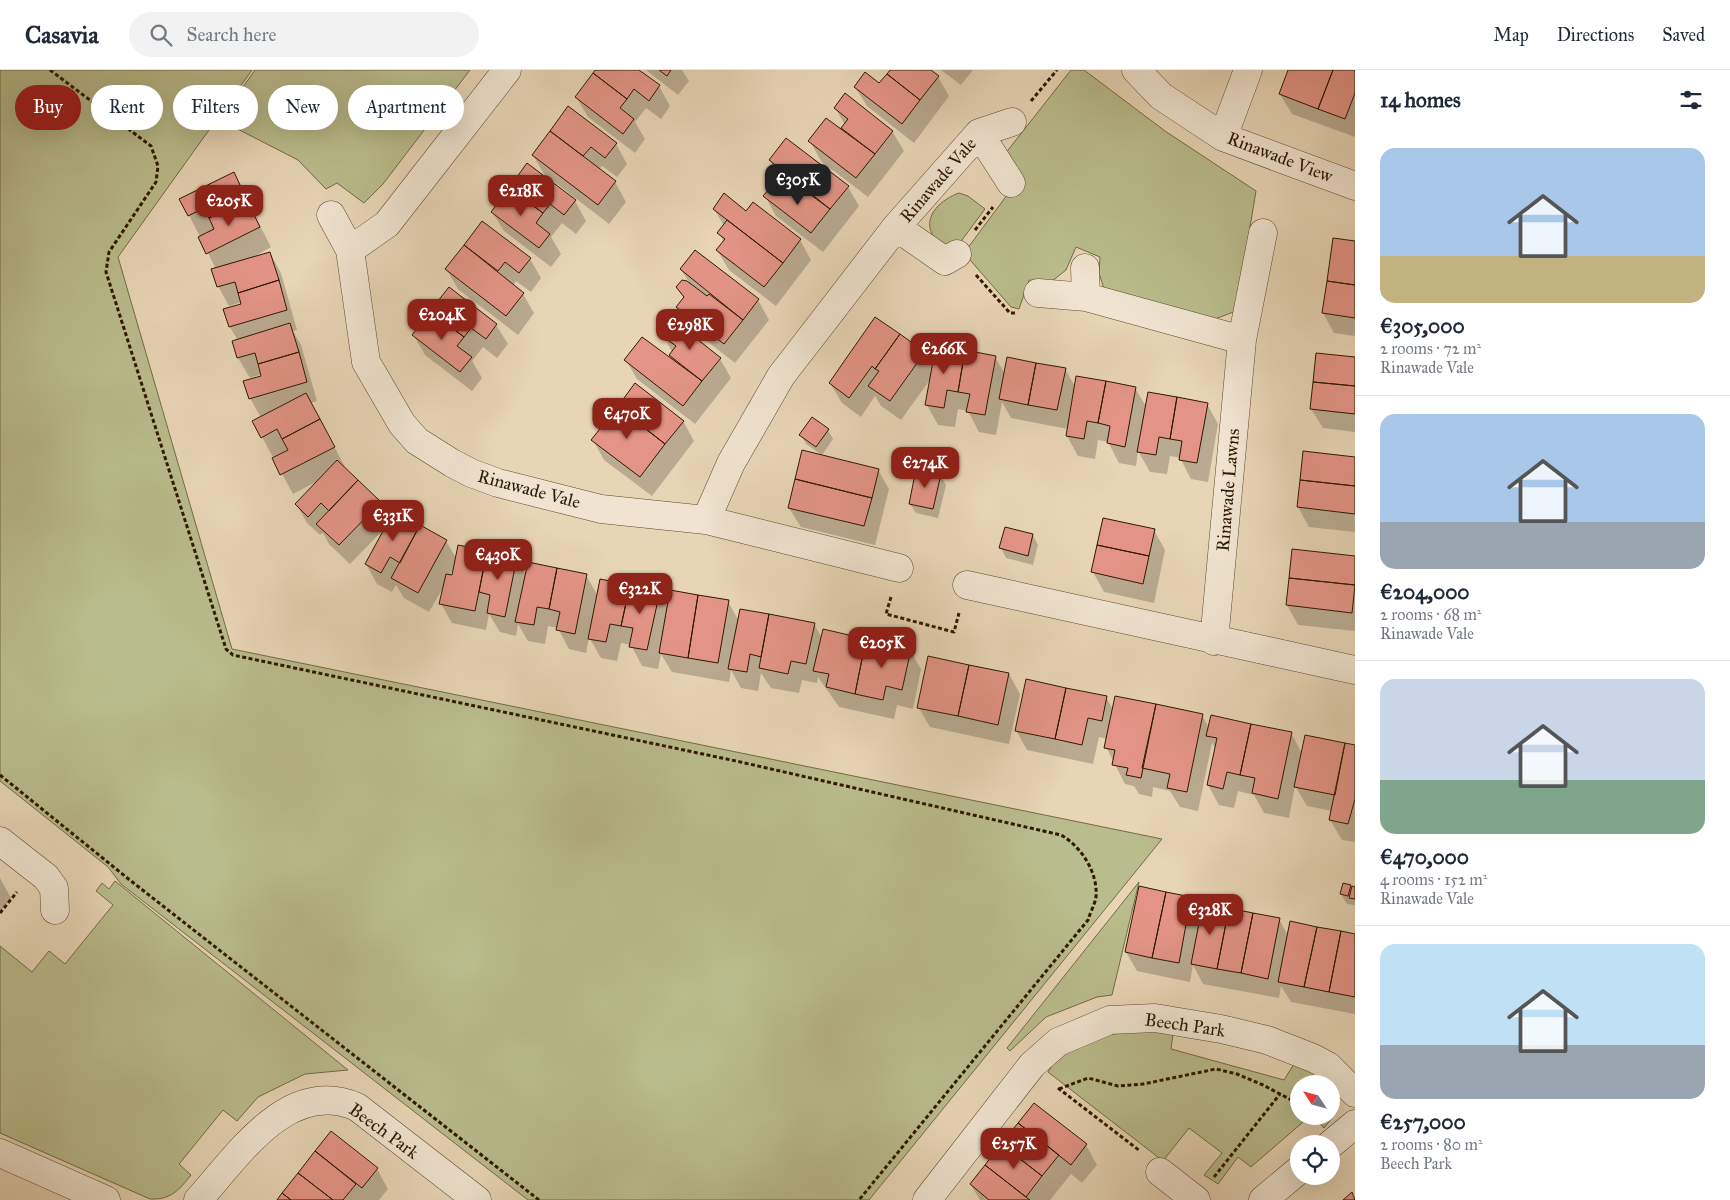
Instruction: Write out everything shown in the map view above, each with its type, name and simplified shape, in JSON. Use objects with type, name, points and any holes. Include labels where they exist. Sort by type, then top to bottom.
[{"type":"street","points":[[350,250],[387,224],[507,70]]},
{"type":"street","name":"Rinawade View","points":[[1136,70],[1161,96],[1223,137],[1355,186]]},
{"type":"street","points":[[1223,137],[1248,70]]},
{"type":"street","name":"Rinawade Vale","points":[[706,520],[731,463],[781,376],[896,227],[979,133],[1012,122]]},
{"type":"street","name":"Rinawade Vale","points":[[979,133],[1011,183]]},
{"type":"street","name":"Rinawade Vale","points":[[331,214],[350,250],[366,362],[402,424],[417,440],[471,474],[498,483],[601,509],[706,520],[899,568]]},
{"type":"street","name":"Rinawade Vale","points":[[896,227],[945,261],[957,254]]},
{"type":"street","name":"Rinawade Lawns","points":[[1214,641],[1242,340],[1263,233]]},
{"type":"street","points":[[1085,268],[1086,297]]},
{"type":"street","points":[[1038,293],[1086,297],[1242,340]]},
{"type":"street","points":[[967,585],[1214,641],[1355,670]]},
{"type":"street","points":[[0,841],[46,877],[54,888],[55,910]]},
{"type":"street","name":"Beech Park","points":[[927,1200],[1030,1067],[1058,1042],[1110,1020],[1155,1018],[1221,1029],[1293,1049],[1328,1066],[1355,1093]]},
{"type":"street","name":"Beech Park","points":[[198,1200],[263,1128],[277,1116],[310,1101],[328,1099],[343,1101],[357,1107],[476,1200]]},
{"type":"street","points":[[1340,1136],[1355,1124]]},
{"type":"street","points":[[0,1153],[106,1200]]},
{"type":"street","points":[[1160,1172],[1202,1192]]},
{"type":"street","points":[[1263,1200],[1290,1178]]},
{"type":"path","points":[[50,70],[150,146],[158,166],[156,182],[109,252],[106,272],[226,649],[232,654],[933,804],[1061,836],[1070,840],[1081,852],[1093,874],[1096,898],[1088,920],[859,1200]]},
{"type":"path","points":[[1012,122],[1057,70]]},
{"type":"path","points":[[1011,183],[957,254],[1010,313],[1024,312],[1038,293]]},
{"type":"path","points":[[899,568],[886,614],[954,632],[967,585]]},
{"type":"path","points":[[0,775],[131,881],[539,1200]]},
{"type":"path","points":[[1030,1067],[1156,1164],[1154,1167],[1160,1172]]},
{"type":"path","points":[[1059,1089],[1088,1078],[1118,1086],[1143,1084],[1216,1069],[1237,1074],[1290,1099]]},
{"type":"path","points":[[1202,1192],[1280,1094]]},
{"type":"green space","points":[[0,70],[252,70],[241,85],[173,85],[173,130],[209,130],[118,257],[232,649],[1162,839],[869,1200],[528,1200],[121,884],[108,867],[0,781]]},
{"type":"green space","points":[[255,70],[470,70],[459,85],[348,85],[348,130],[424,130],[383,184],[364,203],[337,183],[326,189],[298,160],[240,130],[258,130],[258,85],[244,85]]},
{"type":"green space","points":[[1071,70],[1084,70],[1165,131],[1256,191],[1236,311],[1215,319],[1104,289],[1099,273],[1100,257],[1076,247],[1066,270],[1051,282],[1029,280],[1019,309],[1011,307],[964,253],[1016,183],[1001,159]]},
{"type":"green space","points":[[959,193],[968,196],[985,209],[953,252],[933,237],[930,220],[932,214],[946,199]]},
{"type":"green space","points":[[115,881],[348,1070],[305,1074],[258,1097],[237,1121],[223,1110],[179,1164],[191,1175],[174,1193],[164,1198],[150,1199],[0,1133],[0,946],[32,972],[49,951],[65,964],[113,905],[96,891],[102,883],[109,889]]},
{"type":"green space","points":[[1139,882],[1112,995],[1097,997],[1046,1017],[1010,1051],[1007,1048]]},
{"type":"green space","points":[[1140,1029],[1173,1034],[1171,1049],[1284,1080],[1294,1064],[1310,1071],[1315,1075],[1290,1075],[1290,1125],[1300,1125],[1251,1167],[1238,1157],[1218,1184],[1204,1175],[1222,1153],[1189,1128],[1163,1161],[1048,1072],[1056,1061],[1076,1046],[1114,1034]]},
{"type":"building","points":[[595,70],[639,70],[660,85],[649,101],[634,89],[627,99],[593,73]]},
{"type":"building","points":[[659,70],[671,70],[667,76]]},
{"type":"building","points":[[890,70],[931,70],[939,76],[920,100],[887,74]]},
{"type":"building","points":[[1288,70],[1333,70],[1318,109],[1279,94]]},
{"type":"building","points":[[1333,70],[1355,70],[1355,93],[1345,119],[1318,109]]},
{"type":"building","points":[[865,72],[879,83],[887,74],[920,100],[902,124],[854,87]]},
{"type":"building","points":[[593,73],[627,99],[620,108],[634,119],[623,134],[575,97]]},
{"type":"building","points":[[845,93],[893,131],[875,154],[841,128],[848,119],[834,108]]},
{"type":"building","points":[[568,106],[617,143],[605,158],[591,147],[583,156],[550,131]]},
{"type":"building","points":[[826,118],[875,154],[856,178],[808,141]]},
{"type":"building","points":[[550,131],[616,181],[598,205],[532,155]]},
{"type":"building","points":[[786,138],[849,186],[830,209],[769,160]]},
{"type":"building","points":[[527,163],[576,200],[564,215],[550,204],[543,213],[509,188]]},
{"type":"building","points":[[234,172],[247,200],[209,218],[204,208],[188,216],[179,199]]},
{"type":"building","points":[[775,182],[789,193],[796,184],[830,209],[811,233],[763,196]]},
{"type":"building","points":[[509,188],[543,213],[536,223],[550,234],[539,248],[491,212]]},
{"type":"building","points":[[724,193],[746,211],[753,202],[801,239],[783,263],[713,209]]},
{"type":"building","points":[[247,200],[260,227],[206,254],[198,237],[214,229],[209,218]]},
{"type":"building","points":[[727,220],[783,263],[764,287],[716,250],[725,239],[717,233]]},
{"type":"building","points":[[482,221],[531,258],[519,273],[505,262],[498,271],[464,245]]},
{"type":"building","points":[[1333,238],[1355,241],[1355,285],[1327,281]]},
{"type":"building","points":[[464,245],[524,293],[506,316],[445,269]]},
{"type":"building","points":[[695,250],[759,299],[743,320],[680,269]]},
{"type":"building","points":[[270,252],[279,280],[238,293],[235,282],[217,287],[211,269]]},
{"type":"building","points":[[279,280],[287,310],[229,327],[223,309],[241,304],[238,293]]},
{"type":"building","points":[[682,280],[687,281],[707,296],[709,294],[743,320],[724,344],[676,307],[684,297],[676,287]]},
{"type":"building","points":[[1327,281],[1355,285],[1355,318],[1322,313]]},
{"type":"building","points":[[449,287],[497,324],[486,339],[471,328],[464,337],[430,311]]},
{"type":"building","points":[[430,311],[464,337],[457,346],[472,357],[460,372],[412,335]]},
{"type":"building","points":[[875,317],[900,334],[875,369],[872,366],[849,398],[829,383]]},
{"type":"building","points":[[673,320],[721,358],[702,381],[669,355],[676,346],[661,335]]},
{"type":"building","points":[[290,323],[299,352],[258,364],[255,353],[237,358],[232,341]]},
{"type":"building","points":[[900,334],[925,352],[890,401],[868,386],[879,371],[875,369]]},
{"type":"building","points":[[642,337],[702,381],[683,406],[624,360]]},
{"type":"building","points":[[936,345],[965,350],[958,392],[947,390],[944,408],[925,405]]},
{"type":"building","points":[[965,350],[996,356],[985,415],[966,412],[970,394],[958,392]]},
{"type":"building","points":[[299,352],[307,382],[249,399],[243,381],[261,376],[258,364]]},
{"type":"building","points":[[1316,353],[1355,357],[1355,386],[1313,382]]},
{"type":"building","points":[[1007,357],[1036,363],[1028,405],[999,399]]},
{"type":"building","points":[[1036,363],[1066,368],[1057,410],[1028,405]]},
{"type":"building","points":[[1076,376],[1106,381],[1098,423],[1087,421],[1084,439],[1066,436]]},
{"type":"building","points":[[1106,381],[1136,387],[1125,447],[1107,443],[1110,426],[1098,423]]},
{"type":"building","points":[[1313,382],[1355,386],[1355,414],[1310,409]]},
{"type":"building","points":[[635,383],[684,421],[665,444],[632,418],[638,409],[624,398]]},
{"type":"building","points":[[1148,392],[1177,397],[1170,439],[1159,437],[1156,455],[1137,452]]},
{"type":"building","points":[[306,393],[320,419],[282,439],[277,429],[261,438],[252,421]]},
{"type":"building","points":[[1177,397],[1208,403],[1197,463],[1179,460],[1182,441],[1170,439]]},
{"type":"building","points":[[610,401],[665,444],[640,477],[591,440],[603,425],[596,419]]},
{"type":"building","points":[[812,417],[829,429],[816,447],[799,435]]},
{"type":"building","points":[[320,419],[335,447],[280,475],[272,458],[288,450],[282,439]]},
{"type":"building","points":[[802,450],[879,469],[872,498],[795,479]]},
{"type":"building","points":[[1303,451],[1355,457],[1355,486],[1300,480]]},
{"type":"building","points":[[337,460],[358,480],[329,511],[321,503],[308,517],[295,504]]},
{"type":"building","points":[[916,469],[941,474],[933,509],[909,504]]},
{"type":"building","points":[[795,479],[872,498],[864,526],[788,508]]},
{"type":"building","points":[[358,480],[381,502],[339,545],[316,524]]},
{"type":"building","points":[[1300,480],[1355,486],[1355,514],[1297,507]]},
{"type":"building","points":[[394,511],[420,525],[400,563],[390,557],[381,573],[365,564]]},
{"type":"building","points":[[1103,518],[1155,529],[1149,556],[1097,545]]},
{"type":"building","points":[[420,525],[447,540],[418,593],[391,578]]},
{"type":"building","points":[[1005,527],[1033,534],[1028,556],[999,548]]},
{"type":"building","points":[[458,545],[487,551],[475,611],[439,604],[446,574],[452,575]]},
{"type":"building","points":[[1097,545],[1149,556],[1143,584],[1091,572]]},
{"type":"building","points":[[1292,549],[1355,556],[1355,585],[1289,578]]},
{"type":"building","points":[[487,551],[517,557],[505,617],[487,613],[490,595],[479,592]]},
{"type":"building","points":[[528,562],[557,568],[549,609],[537,607],[534,625],[515,622]]},
{"type":"building","points":[[557,568],[587,574],[575,634],[556,630],[560,612],[549,609]]},
{"type":"building","points":[[1289,578],[1355,585],[1352,613],[1286,605]]},
{"type":"building","points":[[600,579],[630,585],[621,626],[610,624],[606,642],[588,639]]},
{"type":"building","points":[[630,585],[660,591],[647,650],[629,647],[633,628],[621,626]]},
{"type":"building","points":[[670,590],[698,595],[688,658],[659,653]]},
{"type":"building","points":[[698,595],[729,600],[718,663],[688,658]]},
{"type":"building","points":[[740,609],[769,614],[761,657],[750,654],[747,672],[728,669]]},
{"type":"building","points":[[769,614],[815,623],[806,664],[791,661],[788,674],[759,668]]},
{"type":"building","points":[[823,629],[866,639],[855,694],[826,687],[829,674],[813,671]]},
{"type":"building","points":[[866,639],[911,649],[902,690],[886,686],[883,700],[855,694]]},
{"type":"building","points":[[928,656],[969,665],[958,716],[917,708]]},
{"type":"building","points":[[969,665],[1009,673],[998,725],[958,716]]},
{"type":"building","points":[[1026,679],[1066,688],[1055,739],[1015,731]]},
{"type":"building","points":[[1066,688],[1107,696],[1102,721],[1088,718],[1082,745],[1055,739]]},
{"type":"building","points":[[1115,696],[1156,704],[1141,778],[1126,775],[1128,768],[1112,765],[1115,750],[1104,748]]},
{"type":"building","points":[[1156,704],[1203,714],[1187,792],[1167,788],[1170,774],[1142,768]]},
{"type":"building","points":[[1211,715],[1251,724],[1240,775],[1227,772],[1223,789],[1207,785],[1217,738],[1206,736]]},
{"type":"building","points":[[1251,724],[1292,732],[1278,799],[1252,793],[1255,778],[1240,775]]},
{"type":"building","points":[[1305,735],[1345,743],[1335,795],[1294,787]]},
{"type":"building","points":[[1345,743],[1355,745],[1355,799],[1348,824],[1329,820]]},
{"type":"building","points":[[1343,883],[1351,885],[1348,896],[1340,894]]},
{"type":"building","points":[[1139,886],[1166,892],[1152,958],[1125,952]]},
{"type":"building","points":[[1352,886],[1355,887],[1355,899],[1349,898]]},
{"type":"building","points":[[1166,892],[1191,897],[1179,963],[1152,958]]},
{"type":"building","points":[[1203,903],[1229,908],[1217,969],[1191,964]]},
{"type":"building","points":[[1229,908],[1253,913],[1241,973],[1217,969]]},
{"type":"building","points":[[1253,913],[1280,918],[1268,979],[1241,973]]},
{"type":"building","points":[[1290,921],[1317,927],[1304,987],[1278,982]]},
{"type":"building","points":[[1317,927],[1341,931],[1329,992],[1304,987]]},
{"type":"building","points":[[1341,931],[1355,934],[1355,997],[1329,992]]},
{"type":"building","points":[[1034,1103],[1087,1144],[1071,1165],[1018,1123]]},
{"type":"building","points":[[1018,1123],[1059,1155],[1042,1176],[1001,1144]]},
{"type":"building","points":[[331,1131],[378,1168],[362,1188],[315,1151]]},
{"type":"building","points":[[1001,1144],[1042,1176],[1026,1197],[985,1165]]},
{"type":"building","points":[[315,1151],[356,1184],[343,1200],[333,1200],[298,1173]]},
{"type":"building","points":[[985,1165],[1030,1200],[989,1200],[970,1184]]},
{"type":"building","points":[[298,1173],[333,1200],[291,1200],[282,1193]]},
{"type":"building","points":[[1352,1192],[1355,1200],[1343,1200]]},
{"type":"building","points":[[282,1193],[291,1200],[277,1200]]}]
